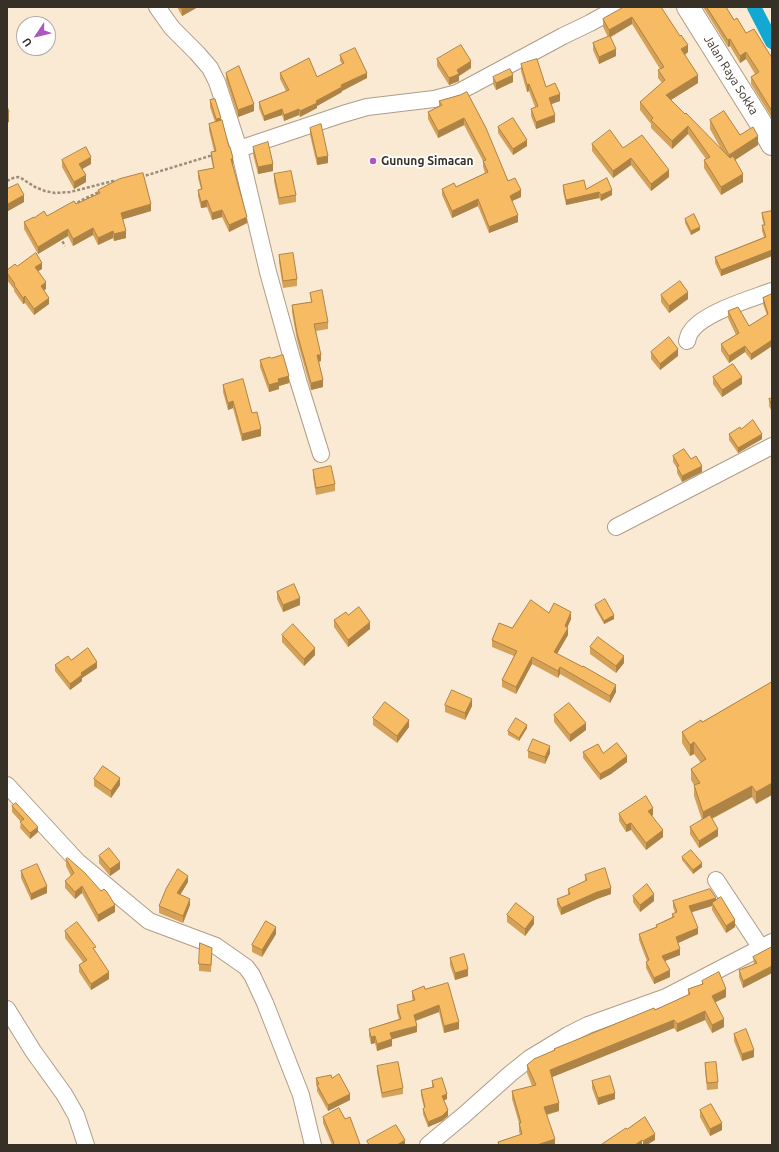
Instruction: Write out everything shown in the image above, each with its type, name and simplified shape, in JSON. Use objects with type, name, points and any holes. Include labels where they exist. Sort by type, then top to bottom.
[{"type":"main road","name":"Jalan Raya Sokka","points":[[688,7],[760,122],[772,144]]},
{"type":"street","points":[[157,7],[172,28],[210,68],[217,82],[239,149],[268,272],[298,380],[321,454]]},
{"type":"street","points":[[239,149],[367,107],[434,99],[457,93],[619,7]]},
{"type":"street","points":[[687,341],[690,332],[700,321],[717,312],[772,291]]},
{"type":"street","points":[[616,527],[772,446]]},
{"type":"street","points":[[7,785],[78,862],[150,921],[216,946],[239,962],[252,975],[265,1003],[301,1095],[313,1145]]},
{"type":"street","points":[[428,1145],[530,1058],[568,1035],[588,1025],[666,997],[766,945],[716,880]]},
{"type":"street","points":[[7,1009],[33,1051],[64,1094],[76,1115],[86,1145]]},
{"type":"path","points":[[140,178],[239,149]]},
{"type":"path","points":[[7,181],[18,177],[35,187],[55,193],[70,192],[113,181],[120,185],[114,186]]},
{"type":"path","points":[[71,207],[107,188]]},
{"type":"path","points":[[57,232],[65,246]]},
{"type":"building","points":[[624,7],[661,7],[680,36],[681,35],[688,45],[681,49],[698,75],[666,95],[685,114],[686,113],[730,158],[733,156],[743,174],[721,187],[704,160],[710,157],[688,126],[672,141],[651,120],[653,118],[640,102],[665,80],[658,70],[664,67],[632,17],[609,30],[603,19]]},
{"type":"building","points":[[707,7],[726,7],[734,20],[737,18],[746,33],[754,29],[772,58],[772,111],[751,77],[759,72],[746,52],[740,56],[730,39],[728,40]]},
{"type":"building","points":[[610,36],[616,49],[599,57],[593,43]]},
{"type":"building","points":[[461,45],[471,61],[457,70],[459,74],[449,78],[437,59]]},
{"type":"building","points":[[355,48],[367,73],[341,85],[342,87],[316,101],[317,103],[300,111],[299,109],[284,115],[282,109],[264,116],[259,102],[289,90],[280,73],[309,58],[317,77],[344,63],[340,55]]},
{"type":"building","points":[[537,59],[546,87],[555,83],[560,94],[549,98],[555,115],[536,122],[531,109],[538,106],[529,84],[527,85],[521,64]]},
{"type":"building","points":[[239,66],[254,104],[238,110],[226,73]]},
{"type":"building","points":[[510,69],[513,75],[496,83],[493,77]]},
{"type":"building","points":[[467,92],[486,128],[508,181],[515,178],[521,190],[510,196],[518,215],[489,227],[478,199],[452,211],[442,189],[454,183],[456,187],[488,172],[483,161],[486,160],[464,118],[438,131],[428,112],[442,105],[439,101]]},
{"type":"building","points":[[215,99],[221,118],[216,119],[210,100]]},
{"type":"building","points":[[724,111],[740,135],[753,127],[758,136],[729,155],[710,120]]},
{"type":"building","points":[[513,118],[527,140],[513,149],[498,127]]},
{"type":"building","points":[[222,120],[247,217],[229,225],[222,210],[212,213],[207,200],[201,202],[198,190],[202,189],[198,171],[214,168],[211,152],[216,151],[209,124]]},
{"type":"building","points":[[321,124],[328,156],[317,158],[310,128]]},
{"type":"building","points":[[610,130],[623,148],[642,135],[669,170],[651,184],[631,158],[613,171],[592,144]]},
{"type":"building","points":[[268,142],[273,164],[258,167],[253,147]]},
{"type":"building","points":[[86,147],[91,157],[79,164],[86,175],[74,182],[62,160]]},
{"type":"building","points":[[291,171],[296,195],[279,198],[274,174]]},
{"type":"building","points":[[143,173],[151,204],[121,213],[126,231],[114,234],[113,231],[98,238],[93,228],[73,239],[68,229],[38,247],[24,222],[34,218],[44,211],[47,216],[74,201],[76,204],[100,193],[98,190],[119,179]]},
{"type":"building","points":[[607,178],[612,190],[601,195],[599,192],[566,200],[563,185],[584,180],[586,189]]},
{"type":"building","points":[[18,184],[24,195],[8,204],[7,189]]},
{"type":"building","points":[[772,211],[772,250],[721,270],[715,257],[766,237],[762,225],[765,225],[762,213]]},
{"type":"building","points":[[694,214],[700,227],[691,231],[685,219]]},
{"type":"building","points":[[36,253],[42,263],[35,267],[46,282],[41,286],[49,298],[34,309],[25,296],[23,298],[14,285],[15,284],[7,273],[7,270],[15,264],[17,266]]},
{"type":"building","points":[[293,253],[297,279],[283,281],[279,255]]},
{"type":"building","points":[[680,281],[688,292],[669,306],[661,295]]},
{"type":"building","points":[[322,290],[328,322],[314,324],[321,355],[317,355],[323,380],[311,383],[297,333],[292,305],[312,302],[310,293]]},
{"type":"building","points":[[772,294],[772,340],[751,354],[745,346],[729,356],[721,344],[739,333],[728,311],[738,307],[749,326],[768,314],[763,298]]},
{"type":"building","points":[[669,337],[678,349],[660,364],[651,352]]},
{"type":"building","points":[[283,355],[289,376],[278,379],[279,382],[269,385],[260,360]]},
{"type":"building","points":[[733,364],[742,377],[722,390],[713,377]]},
{"type":"building","points":[[243,379],[252,413],[257,412],[261,429],[242,434],[233,401],[228,403],[223,385]]},
{"type":"building","points":[[772,398],[772,405],[769,399]]},
{"type":"building","points":[[753,420],[762,434],[738,448],[729,434],[740,427],[741,429]]},
{"type":"building","points":[[684,449],[691,459],[696,456],[702,466],[682,476],[677,467],[679,466],[673,456]]},
{"type":"building","points":[[331,466],[335,484],[316,488],[313,470]]},
{"type":"building","points":[[294,584],[300,598],[283,605],[277,592]]},
{"type":"building","points":[[605,599],[614,615],[604,621],[595,605]]},
{"type":"building","points":[[531,600],[549,613],[554,603],[571,612],[565,626],[568,628],[554,652],[583,666],[616,685],[610,696],[560,667],[558,671],[532,657],[516,687],[502,680],[517,651],[492,640],[499,623],[512,628]]},
{"type":"building","points":[[359,607],[370,622],[348,640],[334,620],[346,612],[348,615]]},
{"type":"building","points":[[293,624],[315,648],[304,659],[282,635]]},
{"type":"building","points":[[598,637],[624,656],[616,666],[590,647]]},
{"type":"building","points":[[88,648],[97,662],[81,673],[82,675],[70,684],[55,665],[68,656],[71,660]]},
{"type":"building","points":[[772,682],[772,783],[756,792],[752,786],[703,812],[694,785],[700,783],[691,769],[706,759],[694,742],[690,745],[682,732],[701,720],[702,722]]},
{"type":"building","points":[[452,690],[472,699],[465,713],[445,705]]},
{"type":"building","points":[[385,702],[409,720],[397,736],[373,718]]},
{"type":"building","points":[[569,703],[586,723],[570,735],[554,715]]},
{"type":"building","points":[[516,718],[527,725],[519,738],[508,731]]},
{"type":"building","points":[[533,739],[550,746],[545,757],[528,751]]},
{"type":"building","points":[[617,743],[627,756],[600,774],[583,752],[598,744],[603,753]]},
{"type":"building","points":[[103,766],[120,778],[111,791],[94,779]]},
{"type":"building","points":[[646,796],[653,808],[648,811],[663,830],[646,843],[631,823],[626,825],[619,814]]},
{"type":"building","points":[[16,803],[38,827],[30,833],[20,822],[24,819],[12,806]]},
{"type":"building","points":[[710,815],[718,829],[699,841],[690,827]]},
{"type":"building","points":[[109,848],[120,862],[110,869],[99,856]]},
{"type":"building","points":[[691,850],[702,863],[693,870],[682,857]]},
{"type":"building","points":[[68,858],[85,873],[101,891],[104,889],[107,892],[115,905],[98,915],[82,886],[75,892],[65,881],[74,873],[66,859]]},
{"type":"building","points":[[37,864],[47,886],[31,894],[21,871]]},
{"type":"building","points":[[605,868],[611,888],[597,892],[561,908],[557,899],[570,894],[568,889],[587,880],[585,875]]},
{"type":"building","points":[[178,869],[188,876],[177,893],[190,899],[183,916],[159,906],[166,889]]},
{"type":"building","points":[[647,884],[654,894],[640,905],[633,896]]},
{"type":"building","points":[[710,889],[716,898],[689,906],[698,928],[676,937],[680,949],[662,956],[670,970],[654,978],[646,962],[649,960],[639,934],[657,927],[656,925],[674,917],[672,914],[677,912],[673,901]]},
{"type":"building","points":[[721,897],[735,920],[726,926],[712,903]]},
{"type":"building","points":[[516,903],[534,917],[525,929],[507,915]]},
{"type":"building","points":[[266,921],[276,927],[262,950],[252,945]]},
{"type":"building","points":[[77,922],[96,947],[93,948],[109,972],[91,984],[79,965],[87,960],[65,931]]},
{"type":"building","points":[[200,943],[212,948],[211,965],[199,964]]},
{"type":"building","points":[[772,947],[772,966],[743,981],[739,970],[757,963],[753,957]]},
{"type":"building","points":[[464,954],[468,969],[455,973],[450,958]]},
{"type":"building","points":[[719,972],[726,989],[712,996],[724,1019],[712,1025],[705,1011],[677,1024],[674,1020],[550,1070],[559,1103],[544,1107],[555,1139],[537,1145],[499,1145],[498,1142],[522,1134],[519,1123],[521,1123],[512,1091],[536,1085],[527,1065],[534,1059],[555,1050],[554,1049],[654,1008],[655,1010],[690,994],[688,989],[703,984],[702,981]]},
{"type":"building","points":[[448,983],[459,1022],[444,1026],[439,1005],[414,1015],[417,1026],[390,1033],[392,1039],[377,1044],[375,1036],[371,1037],[369,1029],[401,1019],[397,1005],[415,1000],[412,991],[424,986],[425,989]]},
{"type":"building","points":[[746,1029],[754,1050],[742,1054],[734,1034]]},
{"type":"building","points":[[398,1062],[403,1088],[382,1093],[377,1066]]},
{"type":"building","points":[[716,1062],[718,1082],[707,1083],[705,1063]]},
{"type":"building","points":[[339,1074],[350,1094],[328,1105],[317,1085],[319,1084],[316,1078],[331,1075],[332,1078]]},
{"type":"building","points":[[610,1076],[615,1093],[598,1098],[592,1081]]},
{"type":"building","points":[[442,1078],[447,1094],[442,1096],[448,1110],[442,1116],[428,1122],[423,1109],[425,1107],[421,1090],[434,1087],[432,1081]]},
{"type":"building","points":[[711,1104],[722,1123],[710,1129],[700,1110]]},
{"type":"building","points":[[339,1108],[345,1119],[350,1117],[360,1144],[333,1144],[334,1143],[323,1117]]},
{"type":"building","points":[[645,1117],[655,1134],[635,1145],[602,1144],[626,1128],[627,1129]]},
{"type":"building","points":[[396,1125],[405,1140],[397,1145],[369,1145],[367,1141]]},
{"type":"waterway","points":[[754,7],[772,42]]},
{"type":"place","name":"Gunung Simacan","points":[[373,161]]}]
